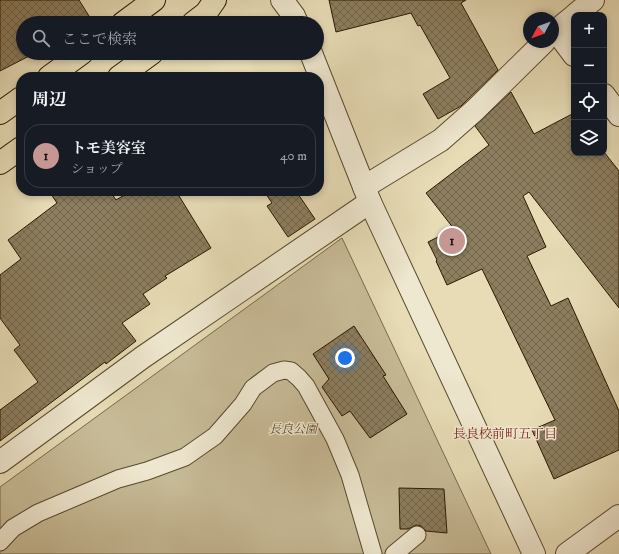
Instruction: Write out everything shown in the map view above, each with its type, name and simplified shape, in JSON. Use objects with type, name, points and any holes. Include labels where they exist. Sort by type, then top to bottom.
[{"type":"main road","points":[[132,16],[154,0]]},
{"type":"main road","points":[[202,16],[215,0]]},
{"type":"main road","points":[[57,72],[73,60]]},
{"type":"main road","points":[[126,72],[142,60]]},
{"type":"main road","points":[[0,113],[16,102]]},
{"type":"main road","points":[[0,163],[16,152]]},
{"type":"street","points":[[282,0],[294,16]]},
{"type":"street","points":[[578,12],[593,0]]},
{"type":"street","points":[[559,28],[571,18]]},
{"type":"street","points":[[559,42],[571,52]]},
{"type":"street","points":[[0,462],[441,140],[475,110],[538,48]]},
{"type":"street","points":[[314,60],[318,72]]},
{"type":"street","points":[[324,86],[367,195],[534,554]]},
{"type":"street","points":[[607,99],[619,115]]},
{"type":"street","points":[[567,554],[619,516]]},
{"type":"lane","points":[[0,542],[13,528],[38,513],[118,479],[147,471],[185,457],[215,436],[243,404],[253,388],[273,373],[284,370],[291,371],[306,386],[336,439],[350,475],[373,554]]},
{"type":"lane","points":[[394,554],[417,535]]},
{"type":"green space","name":"長良公園","points":[[342,238],[491,554],[0,554],[0,487]]},
{"type":"building","points":[[0,0],[79,0],[89,16],[16,16],[16,60],[21,60],[0,71]]},
{"type":"building","points":[[329,0],[466,0],[461,3],[498,70],[461,106],[438,119],[423,94],[450,78],[420,25],[418,26],[411,13],[336,32]]},
{"type":"building","points":[[511,92],[534,134],[571,115],[571,156],[607,156],[619,171],[619,308],[529,192],[523,196],[546,247],[527,256],[551,306],[568,298],[619,411],[619,450],[554,479],[532,430],[555,420],[482,269],[447,285],[428,242],[454,229],[426,193],[489,145],[475,126]]},
{"type":"building","points":[[52,196],[113,196],[116,200],[123,196],[179,196],[211,248],[165,276],[167,278],[143,294],[150,304],[122,323],[136,341],[106,364],[105,362],[0,441],[0,410],[38,382],[14,350],[20,345],[0,318],[0,275],[21,259],[8,240],[57,203]]},
{"type":"building","points":[[267,196],[299,196],[315,219],[288,237],[267,206],[272,203]]},
{"type":"building","points":[[354,326],[386,375],[383,376],[407,414],[370,438],[350,411],[342,416],[322,387],[329,379],[313,354]]},
{"type":"building","points":[[399,488],[444,489],[447,533],[426,531],[421,526],[416,525],[408,529],[400,529]]},
{"type":"place","name":"トモ美容室","points":[[452,241]]},
{"type":"district","name":"長良校前町五丁目","points":[[505,433]]}]
